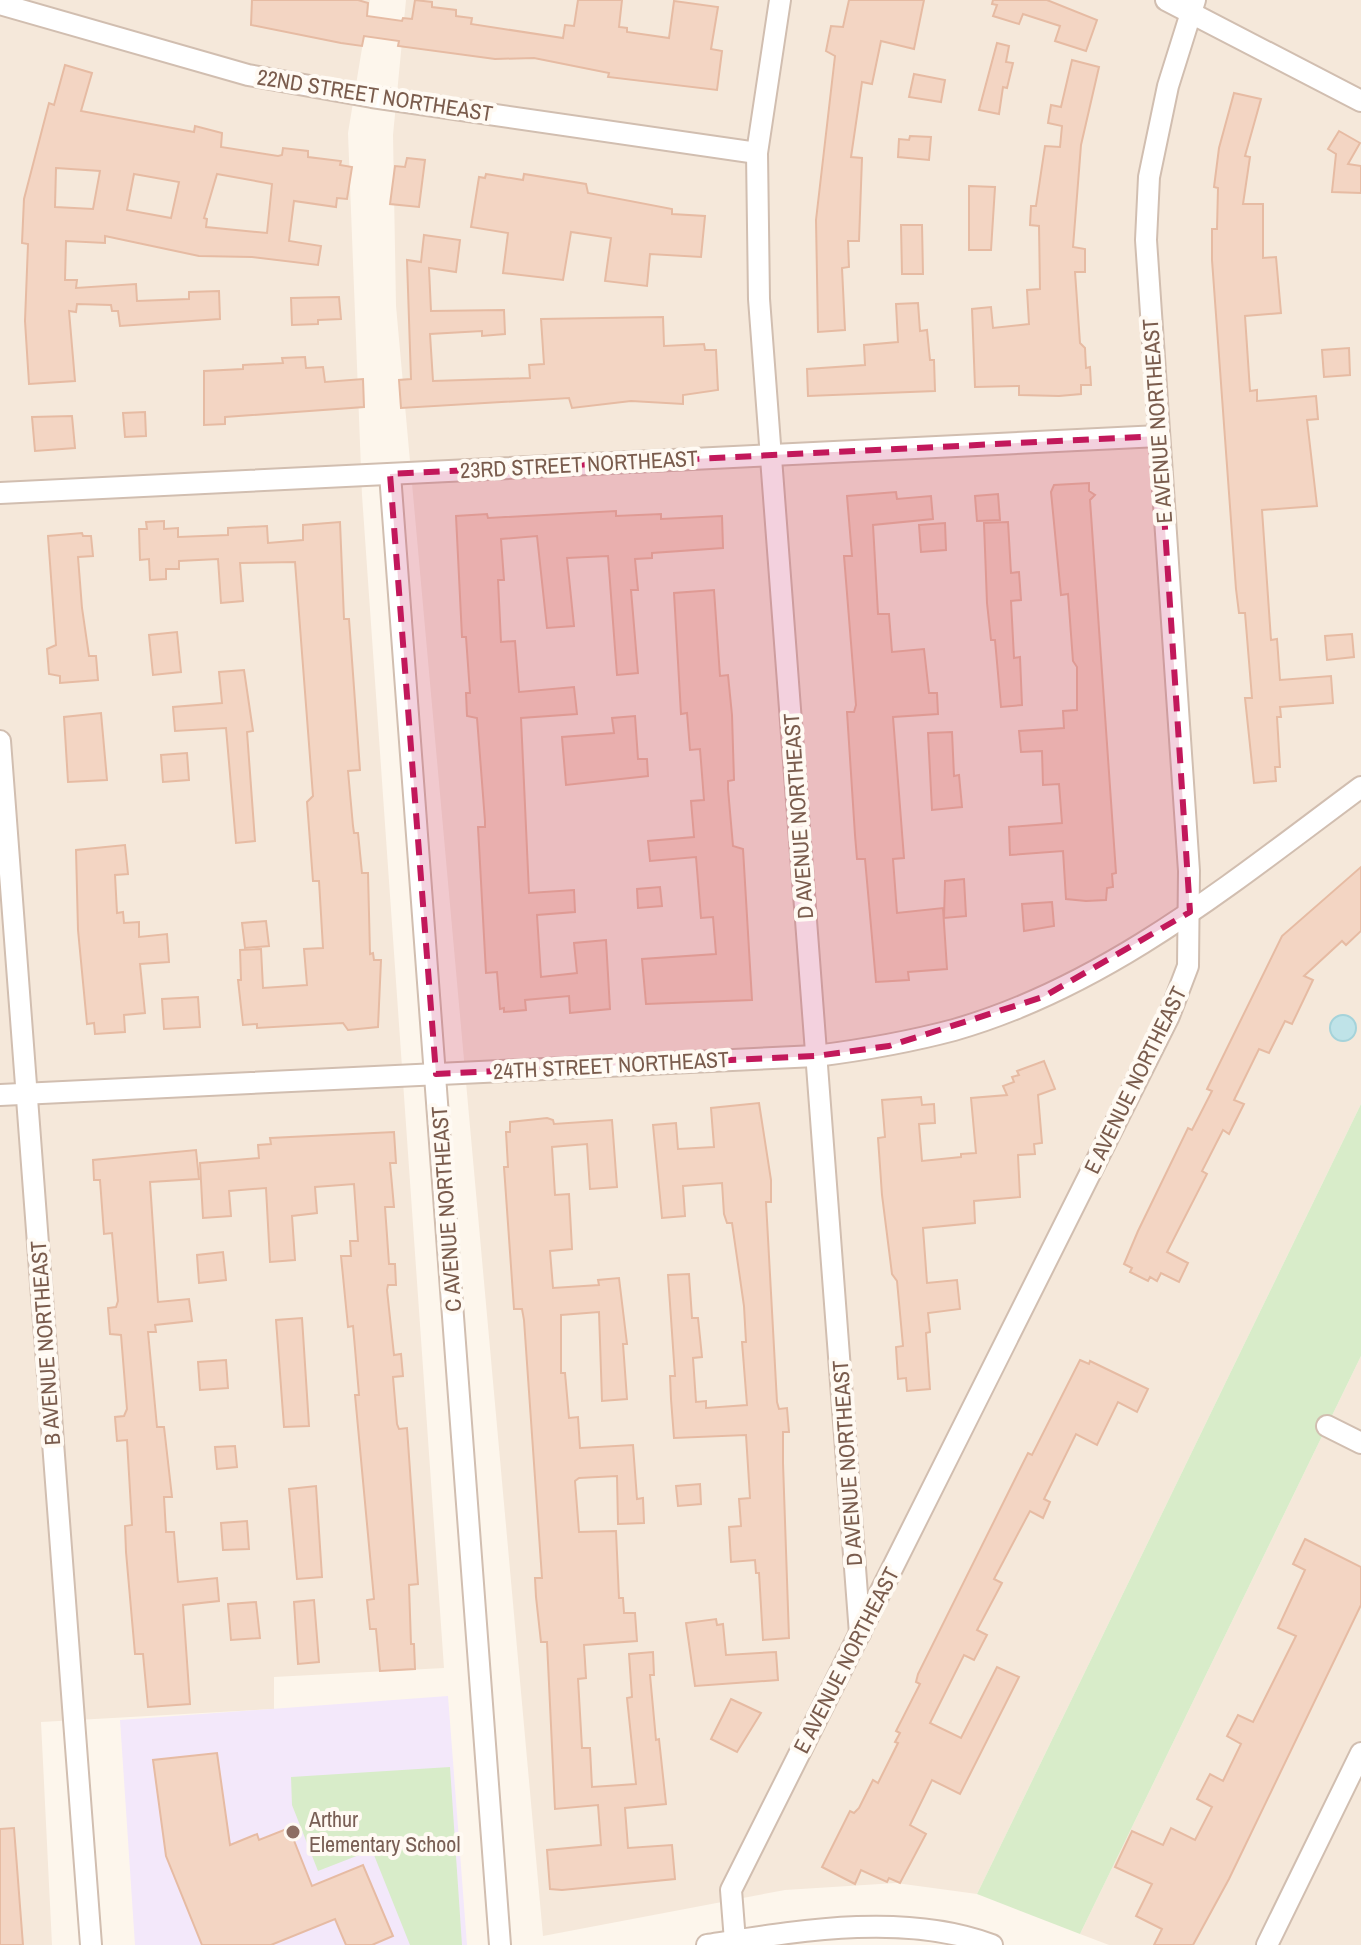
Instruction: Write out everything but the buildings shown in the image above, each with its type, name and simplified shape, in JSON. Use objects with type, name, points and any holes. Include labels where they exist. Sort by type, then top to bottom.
[{"type":"street","name":"D AVENUE NORTHEAST","points":[[780,0],[757,153],[759,299],[860,1634]]},
{"type":"street","points":[[1166,0],[1192,5],[1361,101]]},
{"type":"street","name":"22ND STREET NORTHEAST","points":[[0,4],[248,75],[372,97],[757,153]]},
{"type":"street","name":"E AVENUE NORTHEAST","points":[[735,1941],[731,1890],[1169,1016],[1188,966],[1190,912],[1146,254],[1149,177],[1168,86],[1192,5]]},
{"type":"street","name":"23RD STREET NORTHEAST","points":[[0,493],[1159,436]]},
{"type":"street","name":"C AVENUE NORTHEAST","points":[[390,474],[500,1945]]},
{"type":"street","name":"B AVENUE NORTHEAST","points":[[0,741],[91,1945]]},
{"type":"street","name":"24TH STREET NORTHEAST","points":[[0,1095],[816,1056],[889,1046],[957,1029],[1043,997],[1122,956],[1190,912],[1361,787]]},
{"type":"street","points":[[1327,1426],[1361,1443]]},
{"type":"street","points":[[1267,1945],[1361,1753]]},
{"type":"street","points":[[707,1945],[884,1927],[954,1934],[992,1945]]},
{"type":"highlighted area","points":[[1159,436],[1190,912],[1043,997],[889,1046],[816,1056],[436,1074],[390,474]]},
{"type":"shaded area","points":[[0,0],[370,0],[348,133],[362,495],[444,1668],[274,1677],[274,1709],[41,1722],[52,1945],[0,1945]]},
{"type":"shaded area","points":[[406,0],[1361,0],[1361,1104],[977,1894],[896,1883],[785,1890],[543,1936],[396,306],[393,135]]},
{"type":"shaded area","points":[[1361,1356],[1361,1945],[1109,1945],[1080,1934]]},
{"type":"shaded area","name":"Arthur Elementary School","points":[[448,1696],[467,1945],[135,1945],[120,1720]]},
{"type":"green space","points":[[1361,1104],[1361,1356],[1080,1934],[977,1894]]},
{"type":"green space","points":[[450,1767],[462,1945],[410,1945],[372,1850],[318,1871],[292,1805],[291,1777]]},
{"type":"water","points":[[1343,1015],[1352,1019],[1356,1028],[1352,1037],[1343,1041],[1334,1037],[1330,1028],[1334,1019]]},
{"type":"place","name":"Arthur Elementary School","points":[[293,1832]]}]
